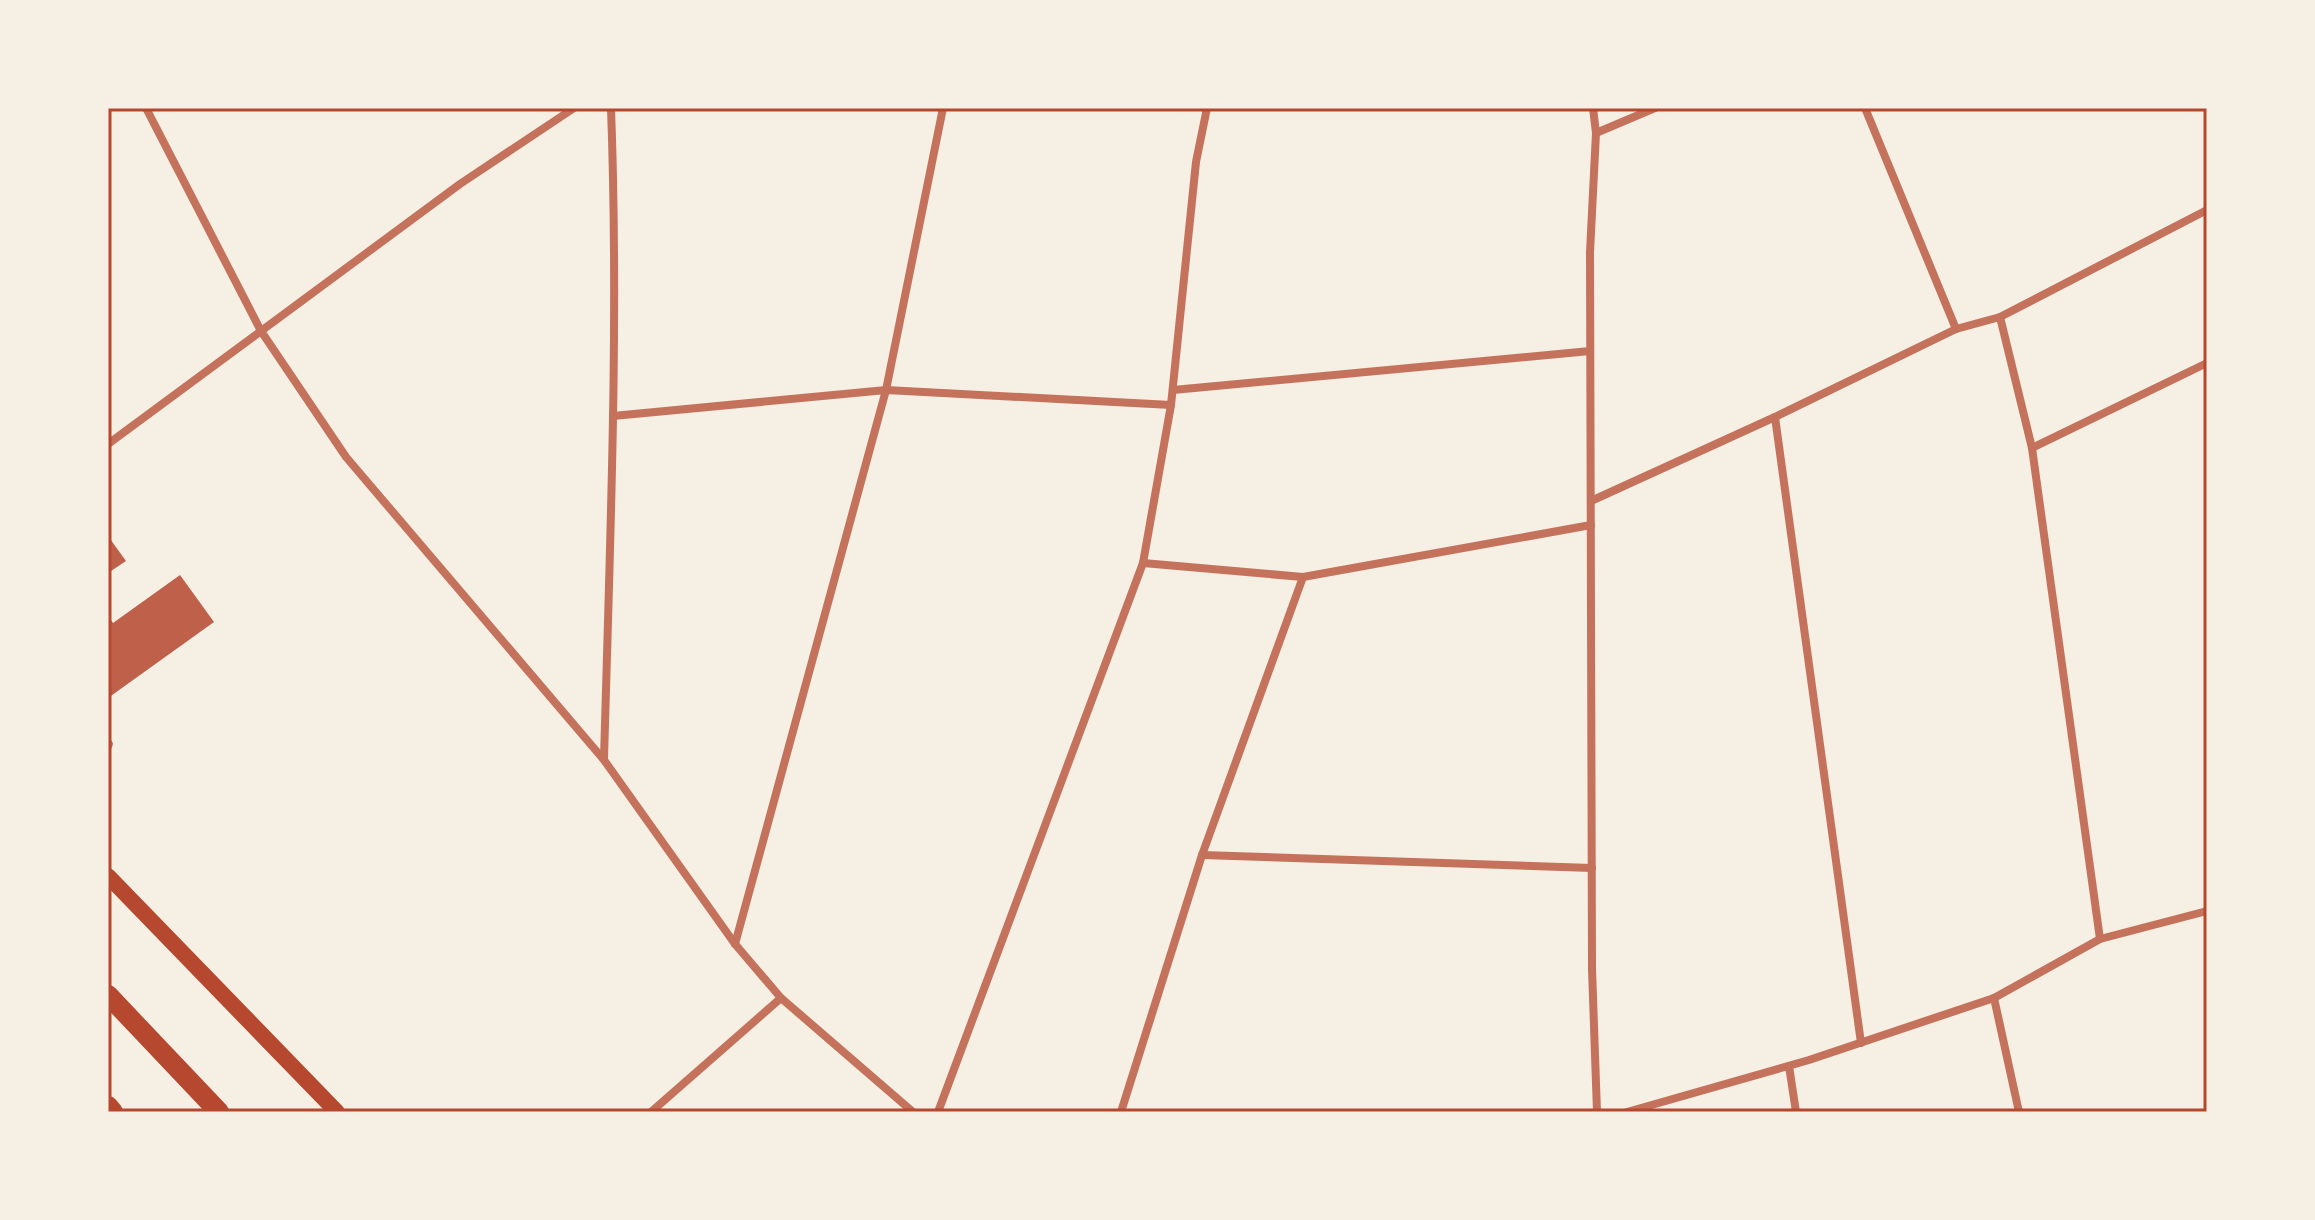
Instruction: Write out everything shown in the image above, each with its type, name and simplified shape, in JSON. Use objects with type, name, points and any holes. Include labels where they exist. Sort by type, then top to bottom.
[{"type":"main road","points":[[108,876],[337,1112]]},
{"type":"main road","points":[[108,995],[219,1112]]},
{"type":"main road","points":[[108,1106],[113,1112]]},
{"type":"street","points":[[146,108],[261,331],[346,457],[604,760],[735,944],[781,998],[913,1112]]},
{"type":"street","points":[[108,444],[460,184],[574,108]]},
{"type":"street","points":[[604,760],[613,416],[614,193],[611,108]]},
{"type":"street","points":[[735,944],[886,390],[943,108]]},
{"type":"street","points":[[938,1112],[1143,563],[1171,405],[1196,162],[1207,108]]},
{"type":"street","points":[[1593,108],[1596,133],[1590,252],[1592,868],[1597,1112]]},
{"type":"street","points":[[1596,133],[1655,108]]},
{"type":"street","points":[[1865,108],[1956,329]]},
{"type":"street","points":[[1591,501],[1775,417],[1956,329],[2000,317],[2207,210]]},
{"type":"street","points":[[2000,317],[2032,448],[2100,939]]},
{"type":"street","points":[[1173,390],[1590,351]]},
{"type":"street","points":[[2032,448],[2207,363]]},
{"type":"street","points":[[613,416],[886,390],[1171,405]]},
{"type":"street","points":[[1775,417],[1861,1043]]},
{"type":"street","points":[[1143,563],[1303,577],[1591,525]]},
{"type":"street","points":[[1121,1112],[1202,855],[1303,577]]},
{"type":"street","points":[[1202,855],[1592,868]]},
{"type":"street","points":[[1627,1112],[1789,1066],[1994,998],[2100,939],[2207,911]]},
{"type":"street","points":[[651,1112],[781,998]]},
{"type":"street","points":[[1994,998],[2019,1112]]},
{"type":"street","points":[[1789,1066],[1796,1112]]},
{"type":"lane","points":[[108,741],[108,749]]},
{"type":"building","points":[[108,536],[126,561],[108,573]]},
{"type":"building","points":[[180,575],[214,622],[108,698],[108,616],[113,623]]}]
